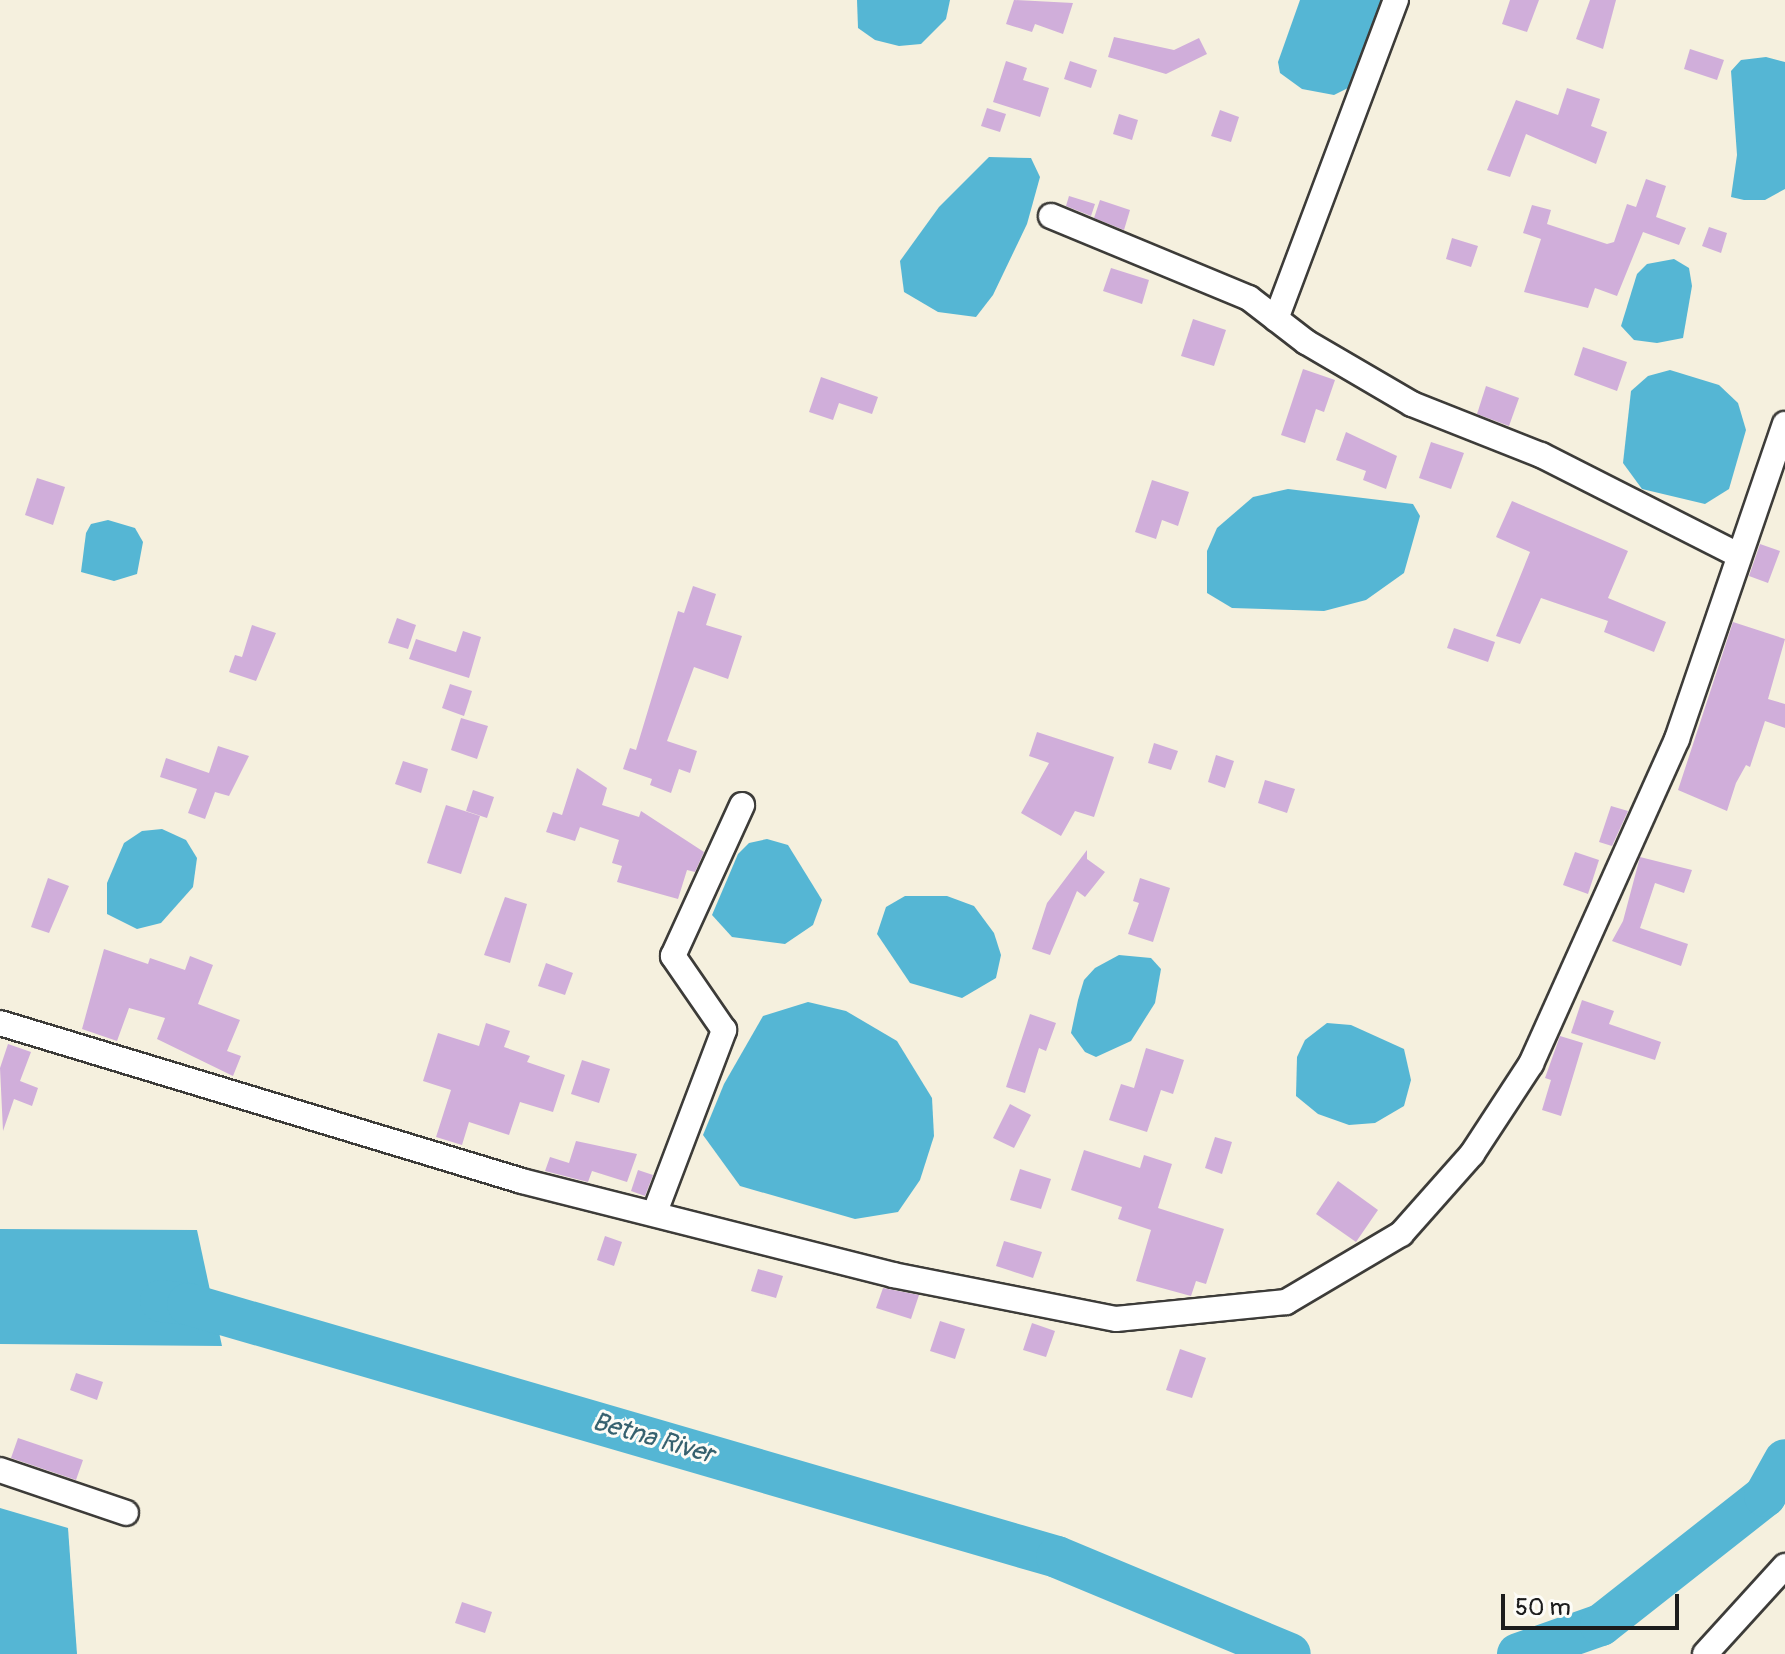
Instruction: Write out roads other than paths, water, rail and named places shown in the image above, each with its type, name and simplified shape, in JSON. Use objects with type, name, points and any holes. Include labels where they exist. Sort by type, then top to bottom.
[{"type":"street","points":[[1276,319],[1396,0]]},
{"type":"street","points":[[1051,216],[1249,298],[1306,342],[1412,404],[1541,455],[1738,555]]},
{"type":"street","points":[[0,1023],[285,1113],[893,1275],[1116,1319],[1286,1302],[1401,1234],[1472,1154],[1531,1064],[1677,739],[1785,424]]},
{"type":"street","points":[[655,1212],[724,1030],[673,956],[742,805]]},
{"type":"street","points":[[0,1470],[126,1513]]},
{"type":"street","points":[[1705,1654],[1785,1566]]},
{"type":"water","points":[[857,0],[950,0],[946,19],[921,44],[899,46],[875,40],[858,28]]},
{"type":"water","points":[[1300,0],[1386,0],[1352,86],[1334,95],[1302,89],[1280,73],[1278,62]]},
{"type":"water","points":[[1766,57],[1785,62],[1785,189],[1765,200],[1744,200],[1731,197],[1737,155],[1731,71],[1741,60]]},
{"type":"water","points":[[989,157],[1031,158],[1040,177],[1027,224],[993,295],[976,317],[938,312],[904,292],[900,261],[939,207]]},
{"type":"water","points":[[1674,259],[1689,268],[1692,286],[1683,338],[1657,343],[1634,340],[1621,326],[1637,274],[1647,264]]},
{"type":"water","points":[[1670,370],[1719,385],[1738,403],[1746,430],[1729,489],[1705,504],[1642,489],[1623,463],[1631,391],[1648,376]]},
{"type":"water","points":[[1288,489],[1413,504],[1420,516],[1404,573],[1366,600],[1324,611],[1232,608],[1207,593],[1207,551],[1217,528],[1253,497]]},
{"type":"water","points":[[108,520],[135,528],[143,542],[137,574],[114,581],[81,572],[86,533],[91,524]]},
{"type":"water","points":[[162,829],[186,840],[197,858],[193,887],[161,923],[137,929],[107,914],[107,883],[124,843],[142,831]]},
{"type":"water","points":[[767,839],[788,845],[822,900],[813,925],[785,944],[732,937],[712,915],[738,854],[749,843]]},
{"type":"water","points":[[905,896],[947,896],[974,906],[994,933],[1001,955],[996,978],[962,998],[910,983],[877,934],[886,907]]},
{"type":"water","points":[[1119,955],[1151,958],[1161,969],[1155,1003],[1131,1041],[1096,1057],[1085,1052],[1071,1033],[1078,1000],[1084,980],[1095,968]]},
{"type":"water","points":[[808,1002],[846,1011],[897,1041],[932,1098],[934,1136],[920,1180],[898,1212],[855,1219],[740,1186],[703,1135],[724,1084],[763,1016]]},
{"type":"water","points":[[1327,1023],[1351,1025],[1404,1049],[1411,1080],[1404,1106],[1375,1123],[1349,1125],[1318,1114],[1296,1096],[1297,1057],[1305,1040]]},
{"type":"water","points":[[0,1229],[197,1230],[222,1346],[0,1344]]},
{"type":"water","points":[[0,1508],[68,1528],[77,1654],[0,1654]]},
{"type":"waterway","name":"Betna River","points":[[161,1301],[188,1304],[1057,1557],[1290,1654]]},
{"type":"waterway","name":"Betna River","points":[[1518,1654],[1601,1625],[1765,1496],[1785,1460]]}]
